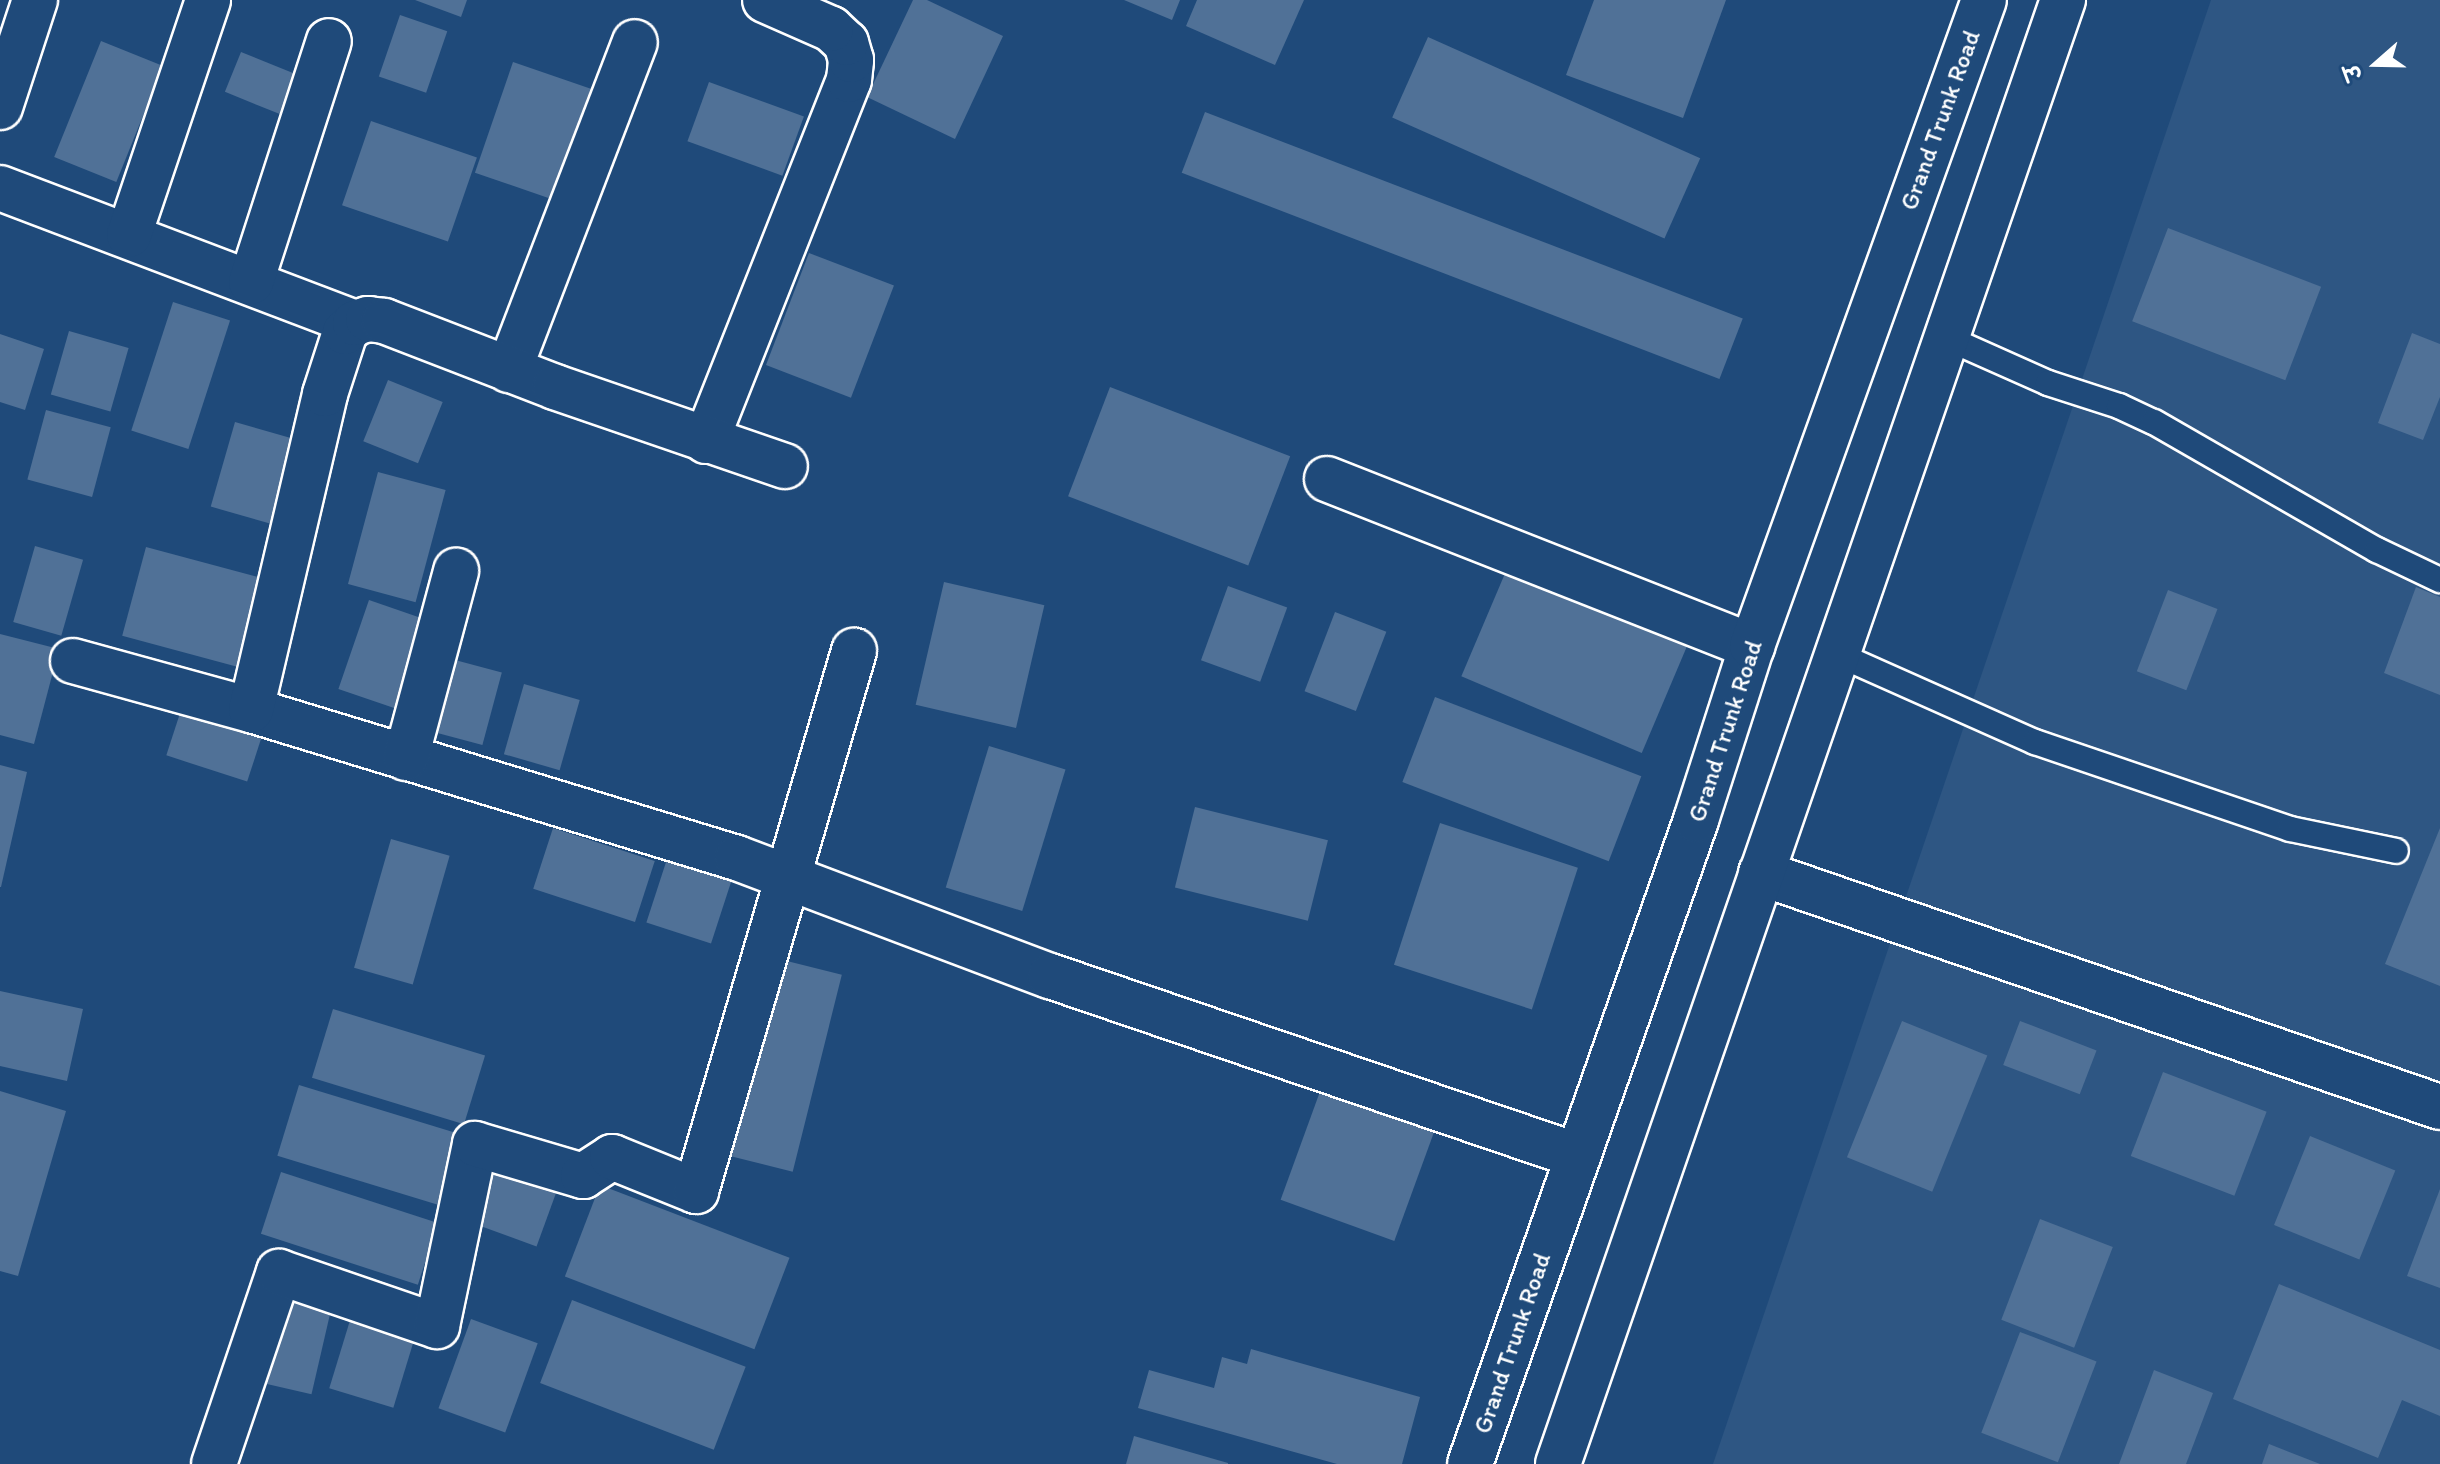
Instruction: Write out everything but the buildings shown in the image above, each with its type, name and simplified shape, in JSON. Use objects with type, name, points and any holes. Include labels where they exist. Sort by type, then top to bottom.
[{"type":"main road","points":[[0,107],[35,0]]},
{"type":"main road","points":[[129,235],[208,0]]},
{"type":"main road","points":[[706,441],[849,80],[851,60],[846,43],[831,29],[765,0]]},
{"type":"main road","name":"Grand Trunk Road","points":[[1470,1464],[1696,820],[1752,646],[1984,0]]},
{"type":"main road","points":[[1558,1464],[2063,0]]},
{"type":"main road","points":[[251,282],[329,41]]},
{"type":"main road","points":[[509,370],[635,42]]},
{"type":"main road","points":[[0,188],[355,323]]},
{"type":"main road","points":[[251,710],[325,394],[345,332],[355,323],[368,319],[384,321],[509,370],[785,466]]},
{"type":"main road","points":[[1327,479],[1752,646]]},
{"type":"main road","points":[[406,758],[456,571]]},
{"type":"main road","points":[[214,1464],[279,1272],[437,1326],[475,1144],[583,1176],[612,1157],[696,1191],[854,651]]},
{"type":"main road","points":[[73,661],[251,710],[787,877],[1050,976],[1578,1156]]},
{"type":"main road","points":[[1761,873],[2440,1107]]},
{"type":"lane","points":[[1947,338],[2023,373],[2154,422],[2316,517],[2440,580]]},
{"type":"lane","points":[[1837,654],[2035,742],[2290,829],[2396,851]]},
{"type":"shaded area","points":[[2211,0],[2440,0],[2440,1464],[1713,1464]]}]
